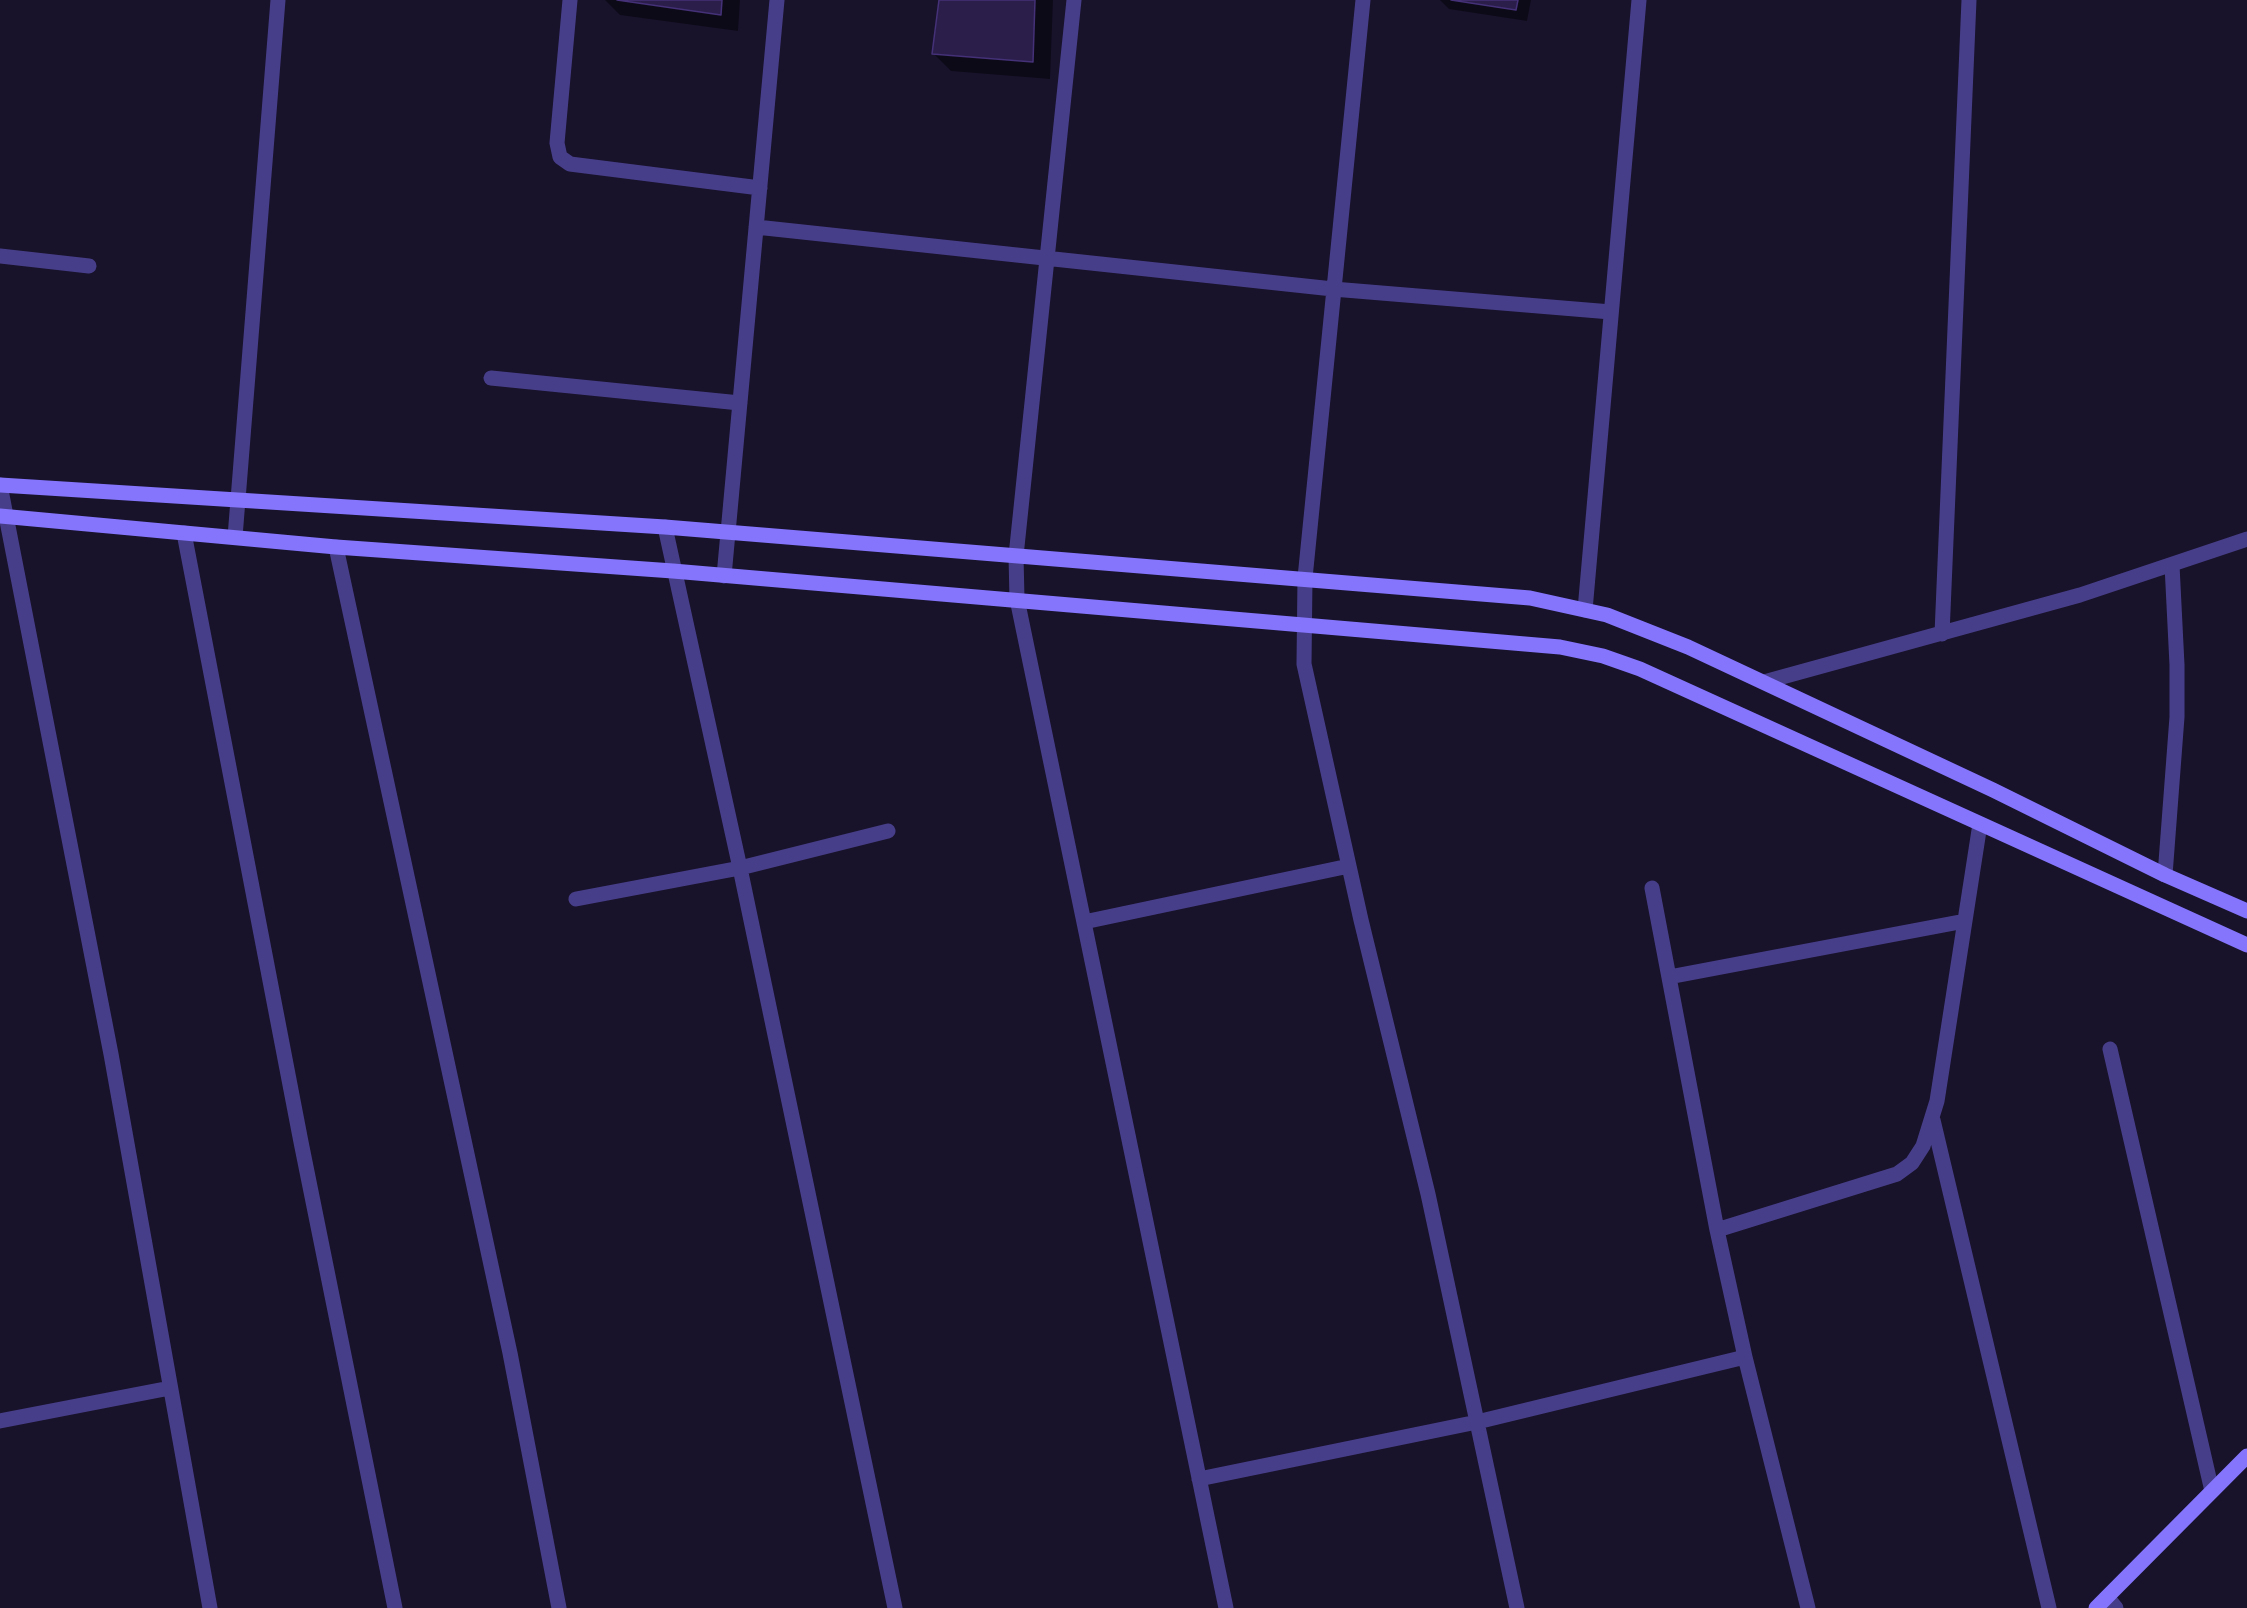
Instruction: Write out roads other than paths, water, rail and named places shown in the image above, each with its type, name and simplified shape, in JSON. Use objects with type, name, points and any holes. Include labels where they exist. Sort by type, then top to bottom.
[{"type":"main road","points":[[0,484],[664,527],[1530,598],[1607,615],[1688,647],[2165,875],[2247,911]]},
{"type":"main road","points":[[3,516],[336,547],[1017,599],[1493,639],[1560,647],[1603,656],[1640,669],[2247,945]]},
{"type":"main road","points":[[2096,1608],[2112,1602],[2212,1491],[2247,1456]]},
{"type":"street","points":[[235,537],[278,0]]},
{"type":"street","points":[[570,0],[557,143],[560,156],[570,164],[760,188]]},
{"type":"street","points":[[724,576],[777,0]]},
{"type":"street","points":[[1074,0],[1016,556],[1017,599],[1226,1608]]},
{"type":"street","points":[[1363,0],[1305,578],[1303,623],[1305,664],[1349,866],[1428,1194],[1517,1608]]},
{"type":"street","points":[[1585,610],[1639,0]]},
{"type":"street","points":[[1942,634],[1969,0]]},
{"type":"street","points":[[756,227],[1333,289],[1611,312]]},
{"type":"street","points":[[0,256],[89,266]]},
{"type":"street","points":[[491,378],[740,403]]},
{"type":"street","points":[[0,484],[3,516],[111,1053],[210,1608]]},
{"type":"street","points":[[664,527],[740,868],[894,1608]]},
{"type":"street","points":[[184,533],[301,1142],[395,1608]]},
{"type":"street","points":[[1764,682],[2080,596],[2247,539]]},
{"type":"street","points":[[336,547],[510,1353],[559,1608]]},
{"type":"street","points":[[2165,875],[2177,717],[2172,565]]},
{"type":"street","points":[[1717,1230],[1897,1174],[1912,1162],[1923,1146],[1933,1119],[1980,824]]},
{"type":"street","points":[[576,899],[740,868],[888,831]]},
{"type":"street","points":[[1084,922],[1349,866]]},
{"type":"street","points":[[1652,888],[1717,1230],[1745,1357],[1808,1608]]},
{"type":"street","points":[[1668,977],[1965,921]]},
{"type":"street","points":[[2110,1049],[2212,1491]]},
{"type":"street","points":[[1933,1119],[2049,1608]]},
{"type":"street","points":[[1199,1479],[1477,1422],[1745,1357]]},
{"type":"street","points":[[0,1421],[170,1388]]}]
